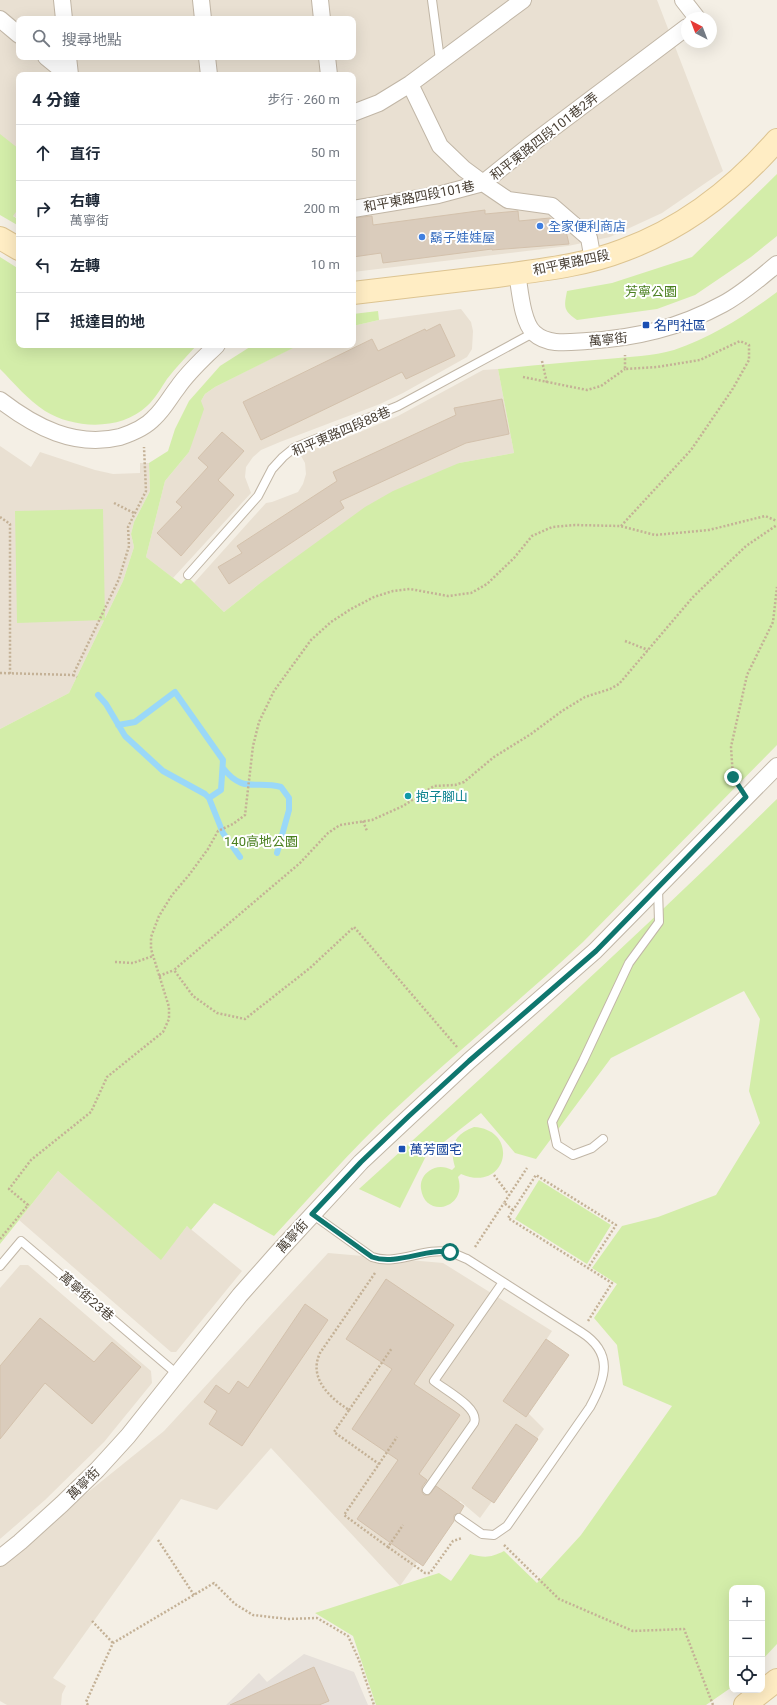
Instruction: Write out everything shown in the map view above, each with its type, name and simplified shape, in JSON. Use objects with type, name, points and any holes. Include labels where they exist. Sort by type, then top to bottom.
[{"type":"main road","name":"和平東路四段","points":[[356,293],[559,268],[593,260],[624,250],[658,236],[711,203],[737,182],[777,140]]},
{"type":"main road","points":[[0,238],[16,247]]},
{"type":"main road","points":[[745,1705],[777,1680]]},
{"type":"street","points":[[62,0],[64,16]]},
{"type":"street","points":[[201,0],[203,16]]},
{"type":"street","points":[[320,0],[322,16]]},
{"type":"street","points":[[356,112],[379,103],[410,84],[440,60],[523,0]]},
{"type":"street","points":[[684,0],[693,12]]},
{"type":"street","points":[[0,19],[16,32]]},
{"type":"street","name":"和平東路四段101巷2弄","points":[[410,84],[440,146],[464,169],[483,183],[681,32]]},
{"type":"street","points":[[50,60],[65,72]]},
{"type":"street","points":[[68,60],[69,72]]},
{"type":"street","points":[[207,60],[209,72]]},
{"type":"street","points":[[328,60],[330,72]]},
{"type":"street","name":"和平東路四段101巷","points":[[356,209],[438,195],[483,183],[508,200],[552,206],[589,238],[593,260]]},
{"type":"street","name":"萬寧街","points":[[533,333],[540,338],[552,342],[639,336],[674,326],[724,304],[777,264]]},
{"type":"street","points":[[517,273],[525,318],[533,333]]},
{"type":"street","points":[[0,400],[18,414],[36,425],[54,433],[72,438],[90,440],[109,439],[130,434],[154,419],[183,381],[215,348]]},
{"type":"street","name":"萬寧街","points":[[0,1558],[57,1509],[97,1470],[128,1436],[240,1295],[312,1214],[361,1162],[469,1061],[574,971],[658,888],[777,766]]},
{"type":"lane","points":[[432,0],[440,60]]},
{"type":"lane","name":"和平東路四段88巷","points":[[188,575],[258,496],[266,485],[272,469],[294,448],[398,406],[533,333]]},
{"type":"lane","points":[[603,1139],[592,1148],[573,1155],[557,1145],[552,1122],[583,1061],[629,963],[659,922],[658,888]]},
{"type":"lane","points":[[312,1214],[372,1257],[385,1259],[435,1252],[450,1252],[467,1259],[589,1337],[598,1347],[604,1359],[604,1373],[600,1388],[590,1407],[507,1526],[494,1535],[482,1534],[460,1518]]},
{"type":"lane","name":"萬寧街23巷","points":[[0,1266],[21,1240],[177,1374]]},
{"type":"lane","points":[[428,1490],[476,1419],[474,1412],[468,1406],[434,1381],[503,1282]]},
{"type":"path","points":[[523,377],[587,390],[601,386],[626,369],[657,367],[700,360],[740,341],[749,345],[749,360],[732,390],[695,444],[620,526]]},
{"type":"path","points":[[625,355],[626,369]]},
{"type":"path","points":[[542,361],[547,383]]},
{"type":"path","points":[[73,675],[119,579],[129,546],[128,527],[146,491],[143,427]]},
{"type":"path","points":[[114,503],[134,513]]},
{"type":"path","points":[[0,1239],[28,1205],[8,1189],[30,1160],[91,1112],[106,1077],[163,1032],[169,1019],[169,1006],[151,949],[151,937],[158,916],[172,895],[189,875],[218,831],[233,824],[245,815],[253,746],[259,722],[274,690],[311,640],[331,622],[350,609],[374,596],[393,591],[410,589],[448,596],[471,593],[487,584],[514,558],[532,536],[552,527],[575,525],[620,526],[655,534],[710,530],[765,516],[777,521]]},
{"type":"path","points":[[0,517],[10,524],[10,674]]},
{"type":"path","points":[[159,976],[174,970],[300,863],[328,833],[340,825],[372,820],[403,806],[434,786],[455,785],[464,782],[494,757],[531,734],[562,711],[585,697],[610,689],[619,684],[693,597],[746,546],[777,525]]},
{"type":"path","points":[[746,797],[733,777],[731,747],[747,675],[773,622],[777,587]]},
{"type":"path","points":[[624,641],[648,650]]},
{"type":"path","points":[[0,673],[73,675],[77,677]]},
{"type":"path","points":[[363,821],[367,831]]},
{"type":"path","points":[[174,970],[193,996],[217,1013],[245,1019],[310,968],[354,927],[469,1061]]},
{"type":"path","points":[[115,962],[133,962],[153,956]]},
{"type":"path","points":[[467,1259],[527,1168]]},
{"type":"path","points":[[494,1175],[509,1195]]},
{"type":"path","points":[[582,1332],[612,1284],[508,1218],[536,1175],[616,1225],[588,1268]]},
{"type":"path","points":[[504,1203],[514,1210]]},
{"type":"path","points":[[349,1410],[337,1402],[320,1384],[316,1368],[317,1360],[385,1259]]},
{"type":"path","points":[[379,1464],[334,1432],[392,1348]]},
{"type":"path","points":[[398,1438],[344,1515],[425,1573],[430,1573],[453,1541],[458,1538],[464,1538],[474,1545],[482,1534]]},
{"type":"path","points":[[388,1546],[403,1525]]},
{"type":"path","points":[[494,1535],[559,1599],[632,1631],[684,1629],[713,1705]]},
{"type":"path","points":[[158,1540],[194,1595]]},
{"type":"path","points":[[88,1705],[86,1702],[113,1643],[214,1583],[235,1604],[253,1615],[288,1619],[317,1618],[348,1636],[359,1660],[374,1705]]},
{"type":"path","points":[[92,1621],[113,1643]]},
{"type":"shaded area","points":[[0,0],[657,0],[723,171],[662,213],[610,237],[568,246],[356,272],[356,72],[16,72],[16,218],[0,206]]},
{"type":"shaded area","points":[[461,309],[471,322],[473,331],[472,349],[467,357],[403,393],[380,404],[261,450],[253,457],[246,467],[245,477],[251,493],[173,578],[146,557],[165,481],[189,452],[201,401],[205,394],[215,387],[292,348],[356,348],[356,325],[379,320]]},
{"type":"shaded area","points":[[498,369],[514,453],[459,463],[259,584],[224,612],[194,583],[266,503],[298,492],[303,484],[306,474],[305,463],[300,454],[353,435],[398,416],[483,370]]},
{"type":"shaded area","points":[[0,446],[31,467],[40,452],[95,470],[113,474],[140,473],[140,463],[149,463],[150,491],[134,522],[131,534],[134,547],[123,581],[69,693],[0,729]]},
{"type":"shaded area","points":[[58,1171],[161,1259],[187,1226],[242,1271],[176,1352],[171,1352],[19,1220]]},
{"type":"shaded area","points":[[328,1253],[443,1263],[552,1331],[510,1395],[544,1429],[480,1518],[460,1501],[400,1586],[271,1448],[217,1510],[181,1499],[53,1678],[66,1686],[62,1694],[61,1705],[7,1705],[0,1701],[0,1563],[164,1431]]},
{"type":"shaded area","points":[[20,1265],[28,1265],[151,1371],[152,1383],[104,1442],[45,1500],[0,1539],[0,1288]]},
{"type":"shaded area","points":[[304,1654],[354,1672],[368,1705],[226,1705],[259,1673],[267,1682]]},
{"type":"green space","points":[[0,134],[16,147],[16,212],[13,216],[16,218],[16,224],[0,215]]},
{"type":"green space","name":"芳寧公園","points":[[777,174],[777,236],[751,257],[695,295],[657,309],[577,320],[567,311],[565,301],[567,291],[612,283],[692,257]]},
{"type":"green space","points":[[0,257],[16,267],[16,348],[194,348],[170,375],[153,400],[147,406],[124,420],[97,425],[70,421],[45,411],[21,391],[0,369]]},
{"type":"green space","name":"140高地公園","points":[[777,292],[777,745],[583,942],[536,985],[416,1089],[377,1126],[332,1172],[274,1236],[214,1203],[191,1230],[187,1226],[161,1260],[58,1171],[0,1244],[0,729],[69,693],[123,581],[134,547],[131,534],[134,522],[150,491],[149,463],[168,451],[175,429],[189,401],[220,366],[248,348],[293,348],[215,387],[205,394],[201,401],[204,409],[189,452],[165,481],[146,557],[181,584],[188,577],[224,612],[259,584],[365,507],[393,491],[459,463],[514,453],[498,369],[658,354],[674,350],[702,339],[753,309]]},
{"type":"green space","points":[[378,311],[379,320],[356,325],[356,314]]},
{"type":"green space","points":[[103,509],[105,620],[17,623],[15,511]]},
{"type":"green space","points":[[777,799],[777,1644],[765,1657],[765,1585],[729,1585],[729,1689],[706,1705],[376,1705],[353,1636],[315,1613],[439,1573],[451,1581],[470,1554],[487,1557],[504,1551],[537,1583],[581,1535],[672,1406],[623,1385],[617,1345],[594,1318],[617,1284],[592,1268],[622,1226],[658,1217],[716,1195],[760,1123],[749,1091],[760,1019],[744,991],[611,1058],[536,1159],[515,1153],[481,1113],[426,1156],[400,1208],[359,1189],[622,948]]},
{"type":"green space","points":[[474,1127],[489,1131],[498,1138],[503,1148],[502,1159],[498,1169],[489,1176],[477,1178],[461,1174],[458,1177],[459,1188],[457,1197],[452,1203],[437,1207],[430,1204],[424,1198],[421,1189],[422,1179],[429,1171],[437,1167],[452,1170],[455,1167],[452,1153],[454,1142],[461,1134]]},
{"type":"green space","points":[[539,1180],[611,1225],[587,1264],[515,1219]]},
{"type":"building","points":[[485,210],[485,214],[518,211],[519,221],[550,218],[566,231],[569,244],[492,249],[383,263],[381,253],[356,257],[356,218],[372,216],[373,225]]},
{"type":"building","points":[[440,324],[455,356],[406,379],[402,372],[261,440],[243,402],[372,339],[378,351],[425,329],[426,331]]},
{"type":"building","points":[[502,399],[509,434],[466,443],[340,501],[344,508],[229,584],[218,567],[242,553],[237,546],[337,481],[333,472],[456,415],[454,408]]},
{"type":"building","points":[[222,432],[244,451],[218,480],[234,495],[181,556],[157,533],[182,507],[176,502],[208,467],[198,458]]},
{"type":"building","points":[[386,1279],[454,1325],[414,1384],[460,1415],[419,1474],[427,1480],[422,1487],[422,1492],[424,1495],[429,1495],[436,1486],[464,1506],[460,1513],[454,1515],[454,1521],[423,1566],[357,1519],[398,1460],[352,1429],[392,1369],[346,1339]]},
{"type":"building","points":[[305,1304],[328,1320],[242,1446],[209,1424],[217,1411],[204,1402],[216,1385],[229,1394],[238,1381],[248,1388]]},
{"type":"building","points":[[40,1318],[94,1362],[112,1342],[141,1367],[92,1424],[45,1383],[0,1439],[0,1366]]},
{"type":"building","points":[[546,1339],[569,1355],[526,1417],[503,1401]]},
{"type":"building","points":[[516,1424],[538,1439],[494,1503],[472,1488]]},
{"type":"building","points":[[314,1667],[329,1701],[319,1705],[230,1705]]},
{"type":"waterway","points":[[98,695],[106,704],[125,736],[163,771],[205,794],[209,798],[221,790],[223,760],[175,692],[135,722],[118,725]]},
{"type":"waterway","points":[[223,768],[230,776],[244,784],[272,785],[281,787],[289,798],[289,810],[277,853]]},
{"type":"waterway","points":[[209,798],[223,833],[240,857]]},
{"type":"place","name":"全家便利商店","points":[[540,226]]},
{"type":"place","name":"鬍子娃娃屋","points":[[422,237]]},
{"type":"place","name":"名門社區","points":[[646,325]]},
{"type":"place","name":"抱子腳山","points":[[408,796]]},
{"type":"place","name":"萬芳國宅","points":[[402,1149]]},
{"type":"route","points":[[450,1252],[435,1252],[391,1259],[378,1259],[372,1257],[312,1214],[361,1162],[409,1116],[469,1061],[596,951],[746,797],[733,777]]}]
